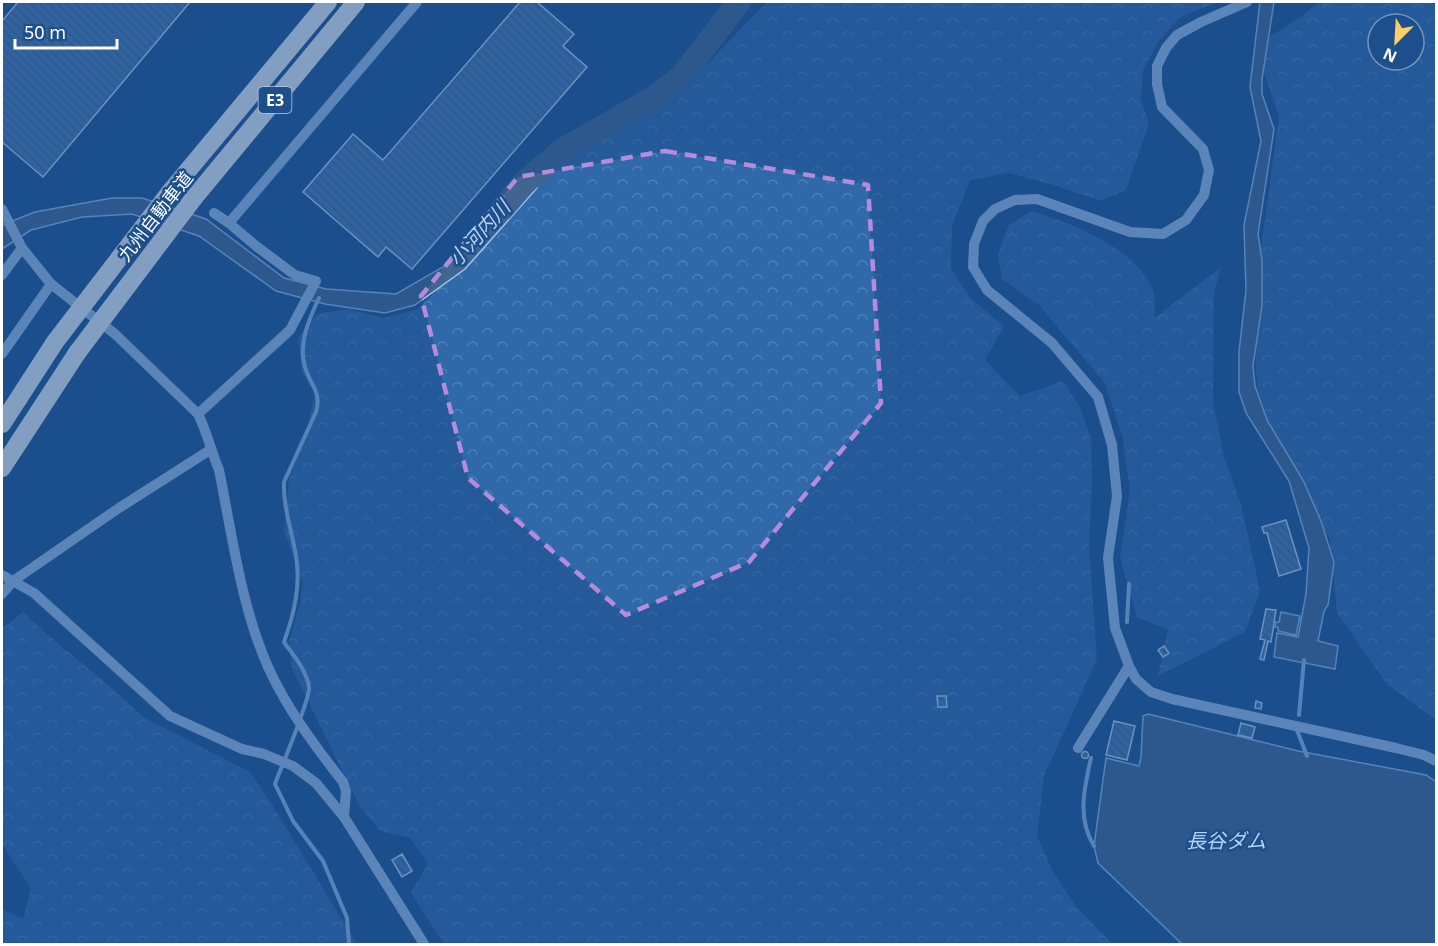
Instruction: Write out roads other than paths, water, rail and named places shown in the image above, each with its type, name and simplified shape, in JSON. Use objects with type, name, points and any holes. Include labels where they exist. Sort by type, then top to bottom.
[{"type":"highway","name":"九州自動車道","points":[[2,424],[55,342],[170,192],[328,2]]},
{"type":"highway","name":"九州自動車道","points":[[2,468],[77,353],[193,200],[356,2]]},
{"type":"street","points":[[229,223],[417,2]]},
{"type":"street","points":[[1246,2],[1177,35],[1166,48],[1157,66],[1157,84],[1162,107],[1203,149],[1209,170],[1204,195],[1186,220],[1163,234],[1130,232],[1037,199],[1015,200],[995,209],[983,221],[974,244],[973,267],[987,290],[1052,343],[1098,397],[1112,445],[1117,496],[1108,558],[1115,628],[1136,679],[1151,692],[1172,699],[1396,748],[1425,755],[1437,761]]},
{"type":"street","points":[[3,213],[21,248],[51,284],[115,334],[198,414],[219,470],[246,601],[268,666],[303,730],[343,782],[346,791],[344,818]]},
{"type":"street","points":[[198,414],[290,330],[316,281],[295,275],[213,213]]},
{"type":"street","points":[[2,275],[21,248]]},
{"type":"street","points":[[2,354],[51,284]]},
{"type":"street","points":[[2,594],[13,582],[119,508],[210,450]]},
{"type":"street","points":[[2,575],[34,593],[171,716],[242,749],[264,754],[293,766],[316,783],[344,818],[424,945]]},
{"type":"street","points":[[1078,748],[1129,666]]},
{"type":"water","points":[[1260,2],[1274,2],[1262,79],[1262,94],[1274,129],[1258,234],[1262,260],[1262,305],[1253,366],[1255,386],[1267,420],[1303,480],[1321,521],[1334,562],[1328,605],[1324,611],[1318,641],[1338,646],[1335,669],[1274,657],[1277,633],[1298,637],[1306,594],[1309,548],[1289,481],[1246,413],[1239,392],[1239,352],[1246,290],[1244,225],[1261,141],[1250,87]]},
{"type":"water","points":[[514,181],[537,188],[465,269],[415,305],[385,313],[325,304],[276,291],[199,236],[132,214],[82,217],[31,230],[2,249],[2,225],[35,212],[112,198],[142,198],[206,219],[284,278],[326,289],[396,294],[450,263]]},
{"type":"water","points":[[1281,612],[1300,616],[1296,635],[1278,631],[1278,627],[1275,627],[1276,622],[1279,622]]},
{"type":"water","name":"長谷ダム","points":[[1148,714],[1298,751],[1426,775],[1436,782],[1436,944],[1182,944],[1098,863],[1094,846],[1106,758],[1139,766],[1143,716]]},
{"type":"waterway","name":"小河内川","points":[[502,209],[523,184],[561,151],[655,97],[682,76],[739,2]]},
{"type":"waterway","points":[[319,298],[308,323],[303,349],[305,367],[318,399],[316,412],[284,482],[298,578],[294,610],[284,642],[303,669],[309,687],[300,719],[275,784],[293,821],[323,861],[347,918],[349,944]]},
{"type":"waterway","points":[[1127,622],[1129,584]]},
{"type":"waterway","points":[[1299,715],[1304,660]]},
{"type":"waterway","points":[[1297,730],[1307,756]]},
{"type":"waterway","points":[[1091,758],[1084,792],[1084,814],[1085,825],[1094,846]]}]
